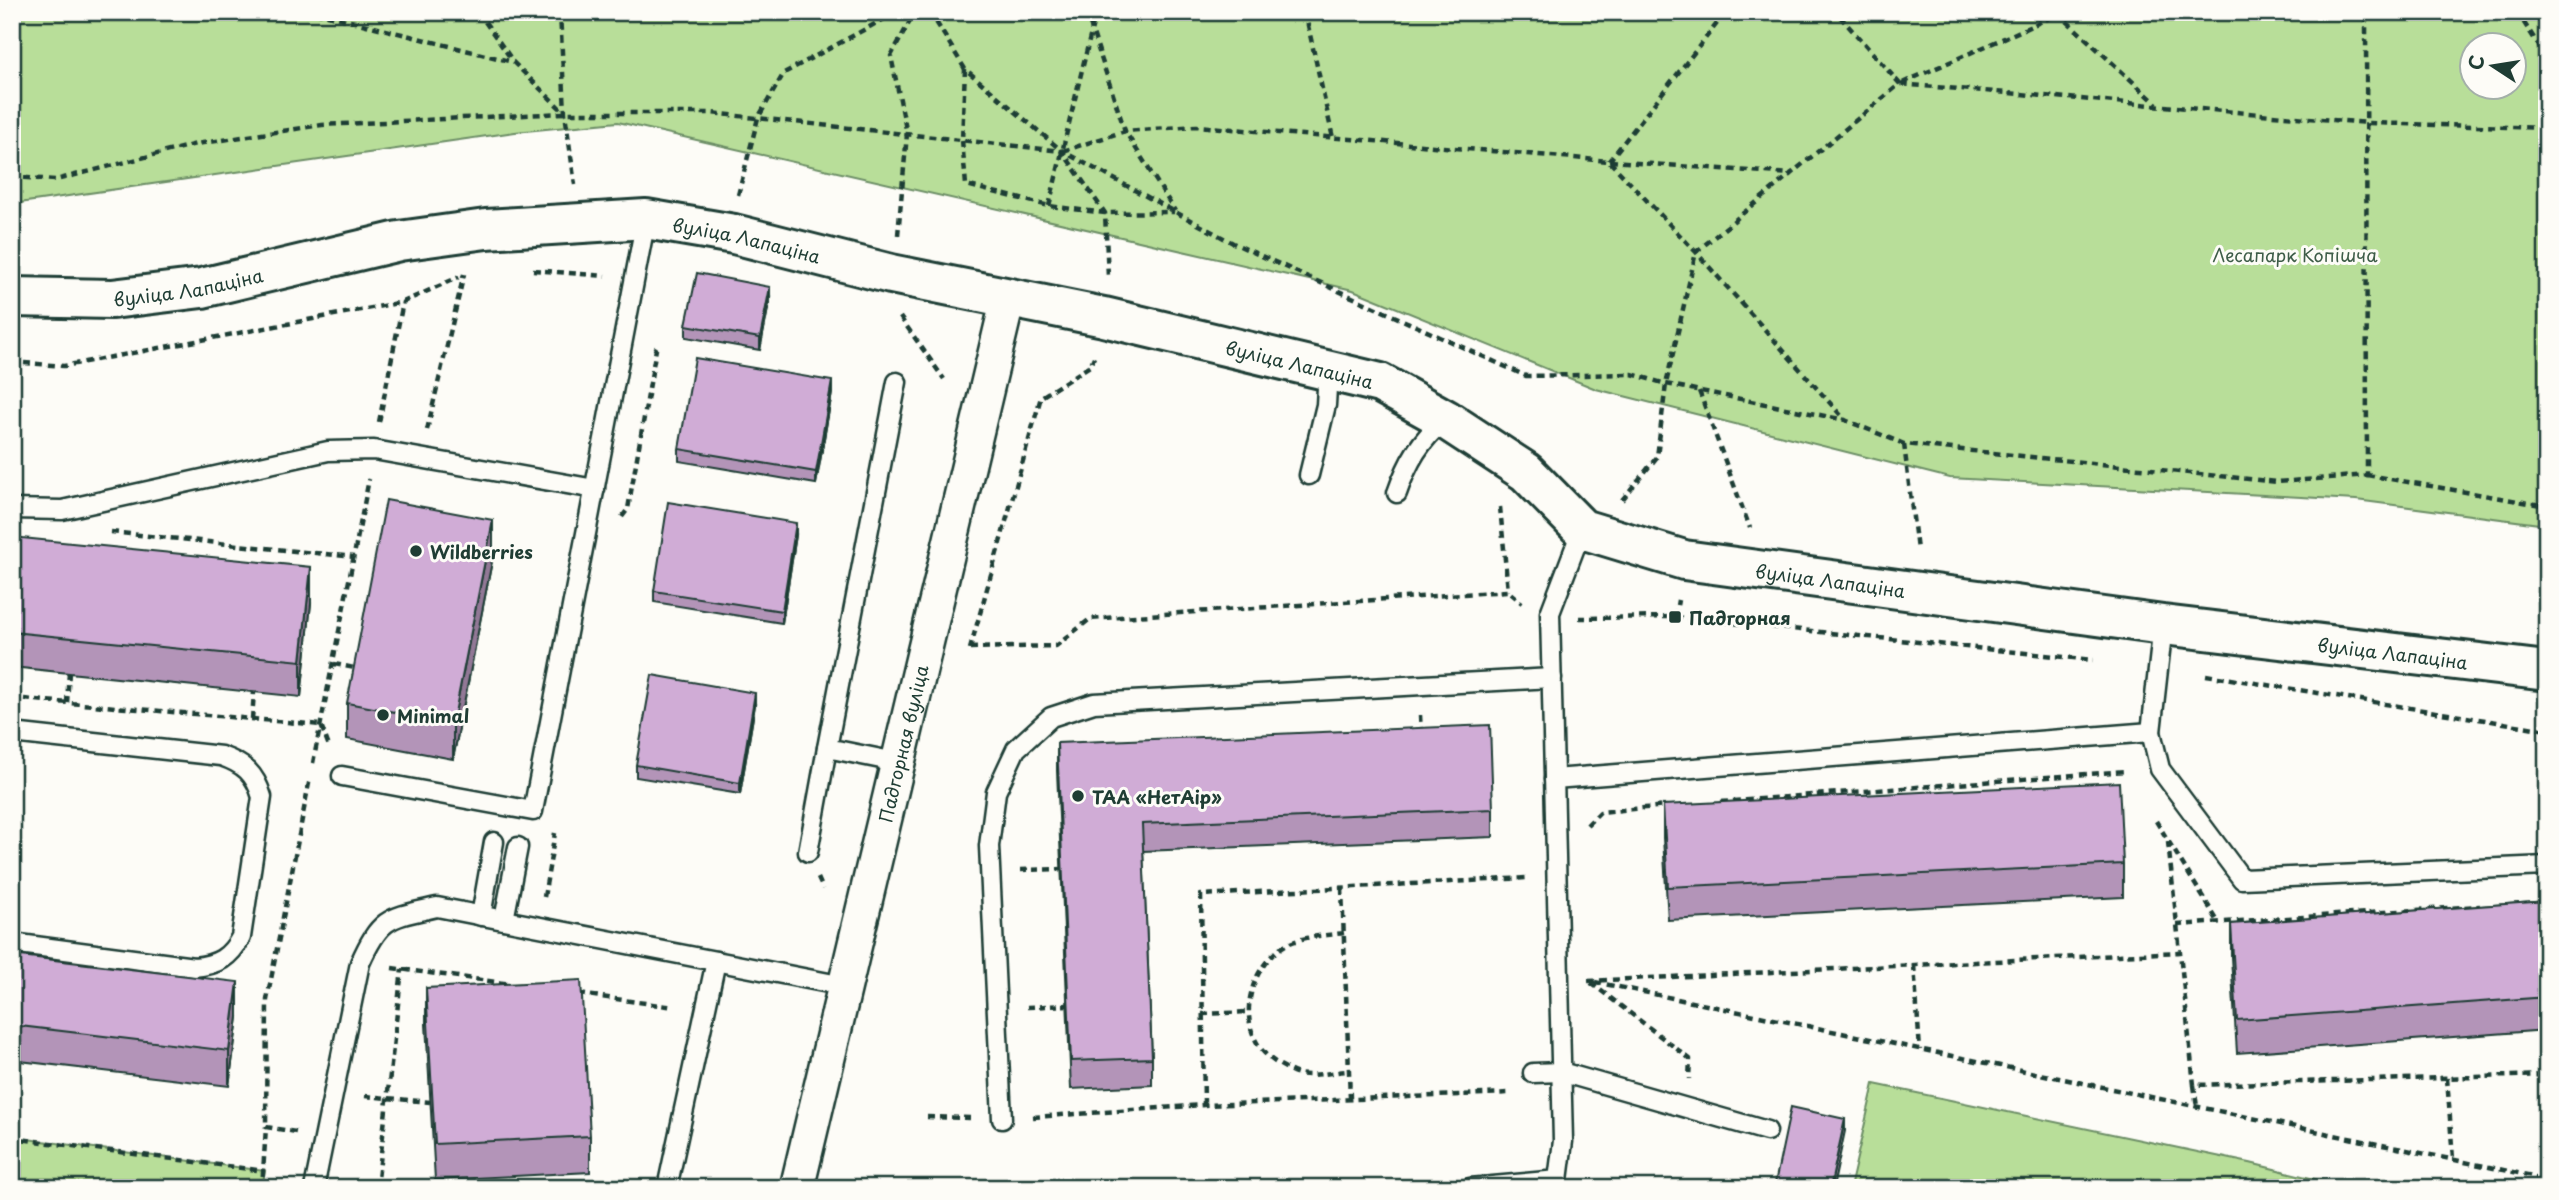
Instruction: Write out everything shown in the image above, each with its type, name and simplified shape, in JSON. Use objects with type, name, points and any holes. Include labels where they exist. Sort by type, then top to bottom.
[{"type":"main road","name":"вуліца Лапаціна","points":[[12,297],[112,299],[202,288],[399,241],[486,229],[646,219],[734,234],[891,274],[1104,317],[1380,383],[1445,419],[1526,472],[1582,529],[1684,560],[2163,625],[2547,671]]},
{"type":"street","name":"Падгорная вуліца","points":[[798,1187],[896,762],[1008,299]]},
{"type":"lane","points":[[342,776],[533,811],[646,219]]},
{"type":"lane","points":[[1309,475],[1326,405],[1328,370]]},
{"type":"lane","points":[[808,852],[897,382]]},
{"type":"lane","points":[[1397,493],[1407,463],[1422,439],[1445,419]]},
{"type":"lane","points":[[12,509],[62,510],[285,458],[328,451],[374,450],[594,489]]},
{"type":"lane","points":[[1470,1188],[1558,1180],[1563,1141],[1550,613],[1582,529]]},
{"type":"lane","points":[[2163,625],[2151,733],[2160,769],[2242,880],[2547,866]]},
{"type":"lane","points":[[1002,1119],[999,1008],[989,846],[996,792],[1016,748],[1051,717],[1094,703],[1552,678]]},
{"type":"lane","points":[[12,733],[221,756],[249,769],[257,781],[262,797],[241,937],[234,951],[222,960],[194,967],[12,943]]},
{"type":"lane","points":[[1554,779],[2151,733]]},
{"type":"lane","points":[[827,748],[896,762]]},
{"type":"lane","points":[[481,916],[494,842]]},
{"type":"lane","points":[[504,920],[518,847]]},
{"type":"lane","points":[[314,1188],[360,963],[371,938],[389,918],[437,907],[844,986]]},
{"type":"lane","points":[[667,1188],[716,961]]},
{"type":"lane","points":[[1533,1073],[1562,1072],[1767,1131]]},
{"type":"path","points":[[315,12],[513,62]]},
{"type":"path","points":[[478,12],[513,62],[565,113]]},
{"type":"path","points":[[560,12],[565,113],[576,192]]},
{"type":"path","points":[[737,199],[758,118],[784,73],[897,12]]},
{"type":"path","points":[[898,239],[907,134],[891,56],[915,12]]},
{"type":"path","points":[[930,12],[965,69],[1062,151],[1233,243],[1526,376],[1632,374],[1667,384],[1845,420],[1904,444],[2278,482],[2367,475],[2547,506]]},
{"type":"path","points":[[1086,12],[1125,131],[1175,212]]},
{"type":"path","points":[[1049,206],[1096,12]]},
{"type":"path","points":[[1305,12],[1333,138]]},
{"type":"path","points":[[1609,161],[1726,12]]},
{"type":"path","points":[[1836,12],[1900,84],[2368,123],[2547,128]]},
{"type":"path","points":[[2366,12],[2367,475]]},
{"type":"path","points":[[2517,12],[2547,58]]},
{"type":"path","points":[[1622,500],[1657,457],[1667,384],[1696,252],[1900,84],[2060,13],[2159,106]]},
{"type":"path","points":[[965,69],[962,140],[966,185],[1049,206],[1105,213],[1175,212]]},
{"type":"path","points":[[12,177],[56,180],[196,144],[322,125],[565,113],[711,113],[1062,151],[1125,131],[1196,126],[1792,174]]},
{"type":"path","points":[[1062,151],[1105,213],[1108,285]]},
{"type":"path","points":[[1609,161],[1696,252],[1845,420]]},
{"type":"path","points":[[528,270],[634,278]]},
{"type":"path","points":[[12,362],[64,366],[403,302],[464,274],[477,273]]},
{"type":"path","points":[[420,458],[464,274]]},
{"type":"path","points":[[262,1188],[265,1171],[267,1000],[403,302]]},
{"type":"path","points":[[616,525],[628,509],[656,349],[646,342]]},
{"type":"path","points":[[1094,355],[1090,366],[1041,397],[970,648],[1056,646],[1090,619],[1508,591]]},
{"type":"path","points":[[1699,390],[1752,534]]},
{"type":"path","points":[[1904,444],[1918,558]]},
{"type":"path","points":[[1499,503],[1508,591],[1530,610]]},
{"type":"path","points":[[108,532],[354,556]]},
{"type":"path","points":[[1583,619],[1675,617],[2157,667],[2547,730]]},
{"type":"path","points":[[334,664],[361,669]]},
{"type":"path","points":[[67,703],[69,672]]},
{"type":"path","points":[[1419,685],[1421,744]]},
{"type":"path","points":[[252,719],[254,692]]},
{"type":"path","points":[[12,698],[321,725]]},
{"type":"path","points":[[2062,740],[2063,785]]},
{"type":"path","points":[[1884,754],[1884,801]]},
{"type":"path","points":[[1715,767],[1717,813]]},
{"type":"path","points":[[1717,802],[2125,769],[2132,781]]},
{"type":"path","points":[[2160,769],[2197,1107]]},
{"type":"path","points":[[1600,812],[1678,806]]},
{"type":"path","points":[[2154,816],[2219,923]]},
{"type":"path","points":[[1019,857],[1020,883]]},
{"type":"path","points":[[990,871],[1063,869]]},
{"type":"path","points":[[1204,1105],[1201,895],[1556,876]]},
{"type":"path","points":[[1342,888],[1350,1098]]},
{"type":"path","points":[[2177,925],[2491,905]]},
{"type":"path","points":[[2449,908],[2449,919]]},
{"type":"path","points":[[2282,919],[2282,930]]},
{"type":"path","points":[[1344,933],[1305,939],[1279,949],[1255,972],[1247,1012],[1254,1040],[1268,1058],[1298,1074],[1348,1071]]},
{"type":"path","points":[[1559,983],[2180,952]]},
{"type":"path","points":[[360,963],[522,986]]},
{"type":"path","points":[[1914,965],[1920,1050]]},
{"type":"path","points":[[377,1188],[402,969]]},
{"type":"path","points":[[1587,981],[2547,1179]]},
{"type":"path","points":[[1587,981],[1690,1059],[1687,1106]]},
{"type":"path","points":[[575,993],[682,1008]]},
{"type":"path","points":[[1027,993],[1028,1020]]},
{"type":"path","points":[[999,1008],[1068,1005]]},
{"type":"path","points":[[1202,1014],[1247,1012]]},
{"type":"path","points":[[927,1116],[1002,1119],[1204,1105],[1503,1091],[1533,1098],[1533,1073]]},
{"type":"path","points":[[2194,1085],[2547,1075]]},
{"type":"path","points":[[2447,1077],[2453,1159]]},
{"type":"path","points":[[333,1093],[430,1102]]},
{"type":"path","points":[[1033,1103],[1034,1116]]},
{"type":"path","points":[[266,1127],[301,1132]]},
{"type":"path","points":[[12,1138],[265,1171]]},
{"type":"green space","name":"Лесапарк Копішча","points":[[12,12],[2547,12],[2547,525],[2356,500],[1950,478],[1596,389],[1353,290],[618,122],[515,132],[12,204]]},
{"type":"green space","points":[[1874,1084],[2250,1163],[2351,1188],[1850,1188]]},
{"type":"green space","points":[[12,1137],[265,1171],[262,1188],[12,1188]]},
{"type":"building","points":[[697,273],[770,287],[760,338],[686,325]]},
{"type":"building","points":[[695,358],[832,381],[816,472],[679,449]]},
{"type":"building","points":[[386,500],[493,520],[453,723],[347,703]]},
{"type":"building","points":[[668,502],[796,523],[782,611],[654,591]]},
{"type":"building","points":[[12,537],[311,567],[301,661],[12,632]]},
{"type":"building","points":[[652,675],[755,693],[740,783],[636,765]]},
{"type":"building","points":[[1490,725],[1493,809],[1142,824],[1152,1058],[1071,1061],[1057,743]]},
{"type":"building","points":[[2119,782],[2123,864],[1668,887],[1663,805]]},
{"type":"building","points":[[2547,901],[2547,997],[2237,1020],[2231,924]]},
{"type":"building","points":[[12,955],[238,982],[229,1051],[12,1025]]},
{"type":"building","points":[[581,980],[590,1136],[435,1144],[426,988]]},
{"type":"building","points":[[1791,1107],[1845,1119],[1830,1188],[1774,1188]]},
{"type":"place","name":"Wildberries","points":[[416,551]]},
{"type":"place","name":"Падгорная","points":[[1675,617]]},
{"type":"place","name":"Minimal","points":[[383,715]]},
{"type":"place","name":"ТАА «НетАір»","points":[[1078,796]]}]
